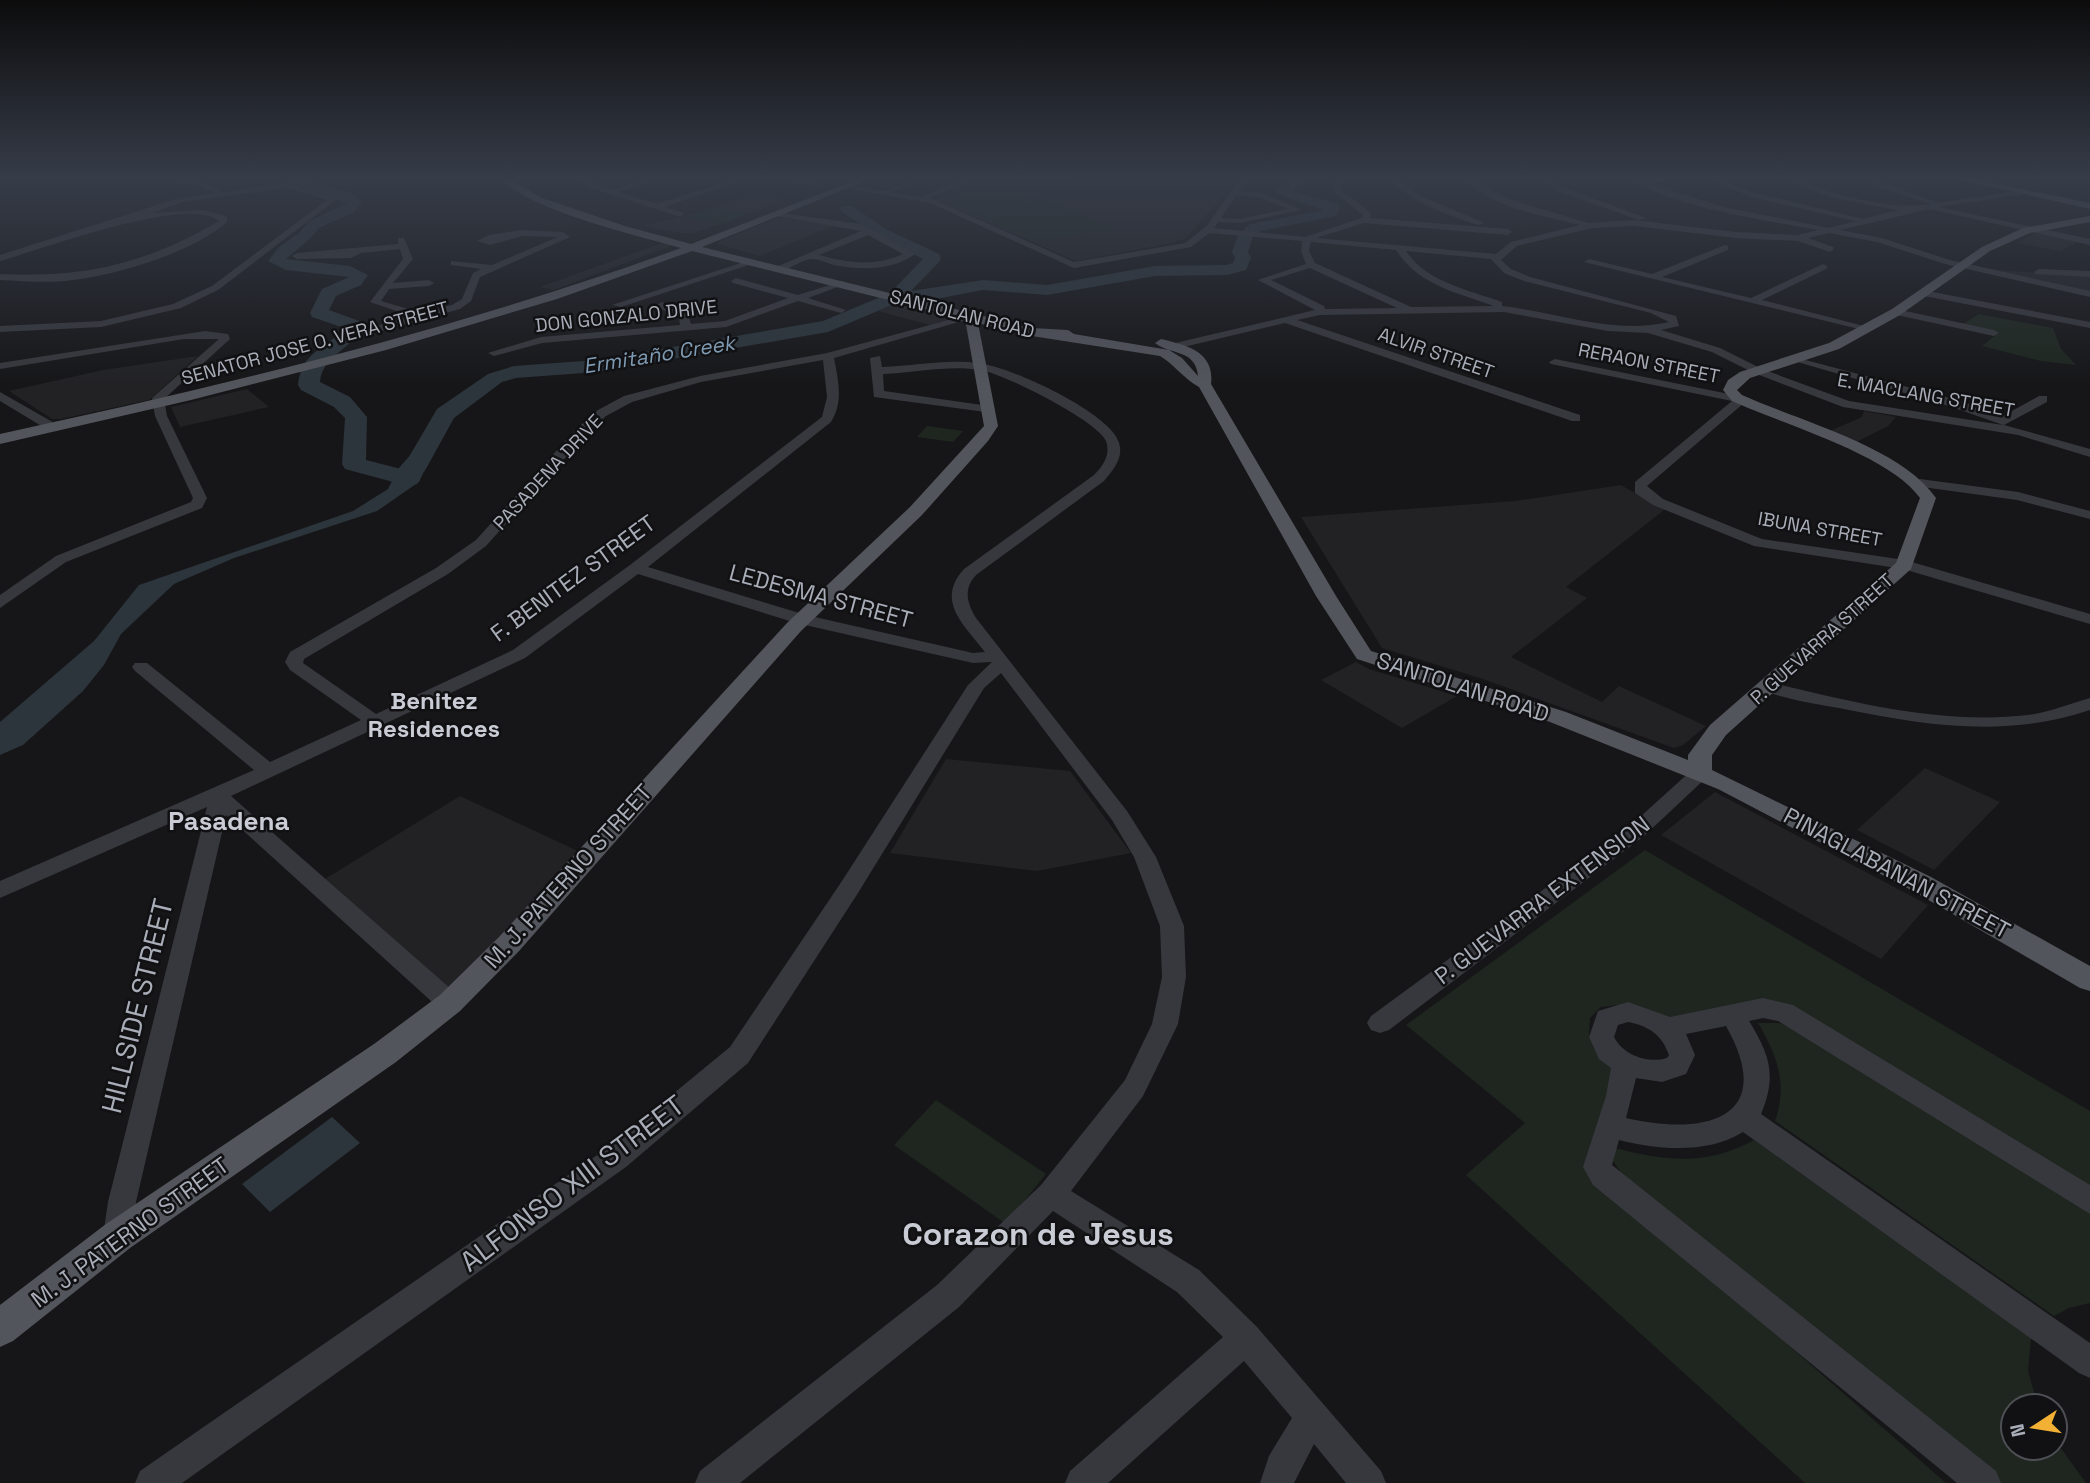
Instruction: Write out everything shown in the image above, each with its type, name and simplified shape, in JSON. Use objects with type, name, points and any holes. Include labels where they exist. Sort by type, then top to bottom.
[{"type":"main road","name":"SENATOR JOSE O. VERA STREET","points":[[0,439],[159,404],[444,329],[560,294],[685,247]]},
{"type":"main road","name":"SANTOLAN ROAD","points":[[699,247],[971,317],[1164,353],[1177,361],[1192,378],[1205,384],[1326,596],[1364,655],[1558,717],[1700,772]]},
{"type":"main road","points":[[1920,483],[1879,458],[1738,399],[1730,390],[1733,383],[1758,371],[1834,346],[1867,328],[1896,312],[1990,247]]},
{"type":"main road","name":"M. J. PATERNO STREET","points":[[0,1328],[118,1236],[385,1053],[450,1003],[509,944],[802,619],[916,511],[984,438],[990,426],[989,410],[971,317]]},
{"type":"main road","name":"SANTOLAN ROAD","points":[[1052,334],[1118,338],[1175,346],[1201,359],[1207,375],[1205,384]]},
{"type":"main road","name":"P. GUEVARRA STREET","points":[[1700,772],[1698,760],[1705,745],[1718,730],[1905,565],[1928,498],[1920,483]]},
{"type":"main road","name":"PINAGLABANAN STREET","points":[[1700,772],[1767,803],[1902,873],[2090,980]]},
{"type":"street","points":[[0,258],[36,247]]},
{"type":"street","points":[[0,277],[64,278],[106,270],[169,247]]},
{"type":"street","points":[[0,329],[101,324],[177,306],[215,288],[269,247]]},
{"type":"street","points":[[297,256],[340,253],[340,256],[351,255],[379,247]]},
{"type":"street","points":[[404,247],[408,259],[396,271],[375,302],[444,329]]},
{"type":"street","points":[[377,329],[466,302],[474,278],[542,247]]},
{"type":"street","points":[[779,268],[831,247]]},
{"type":"street","points":[[810,256],[861,267],[881,265],[909,255],[895,247]]},
{"type":"street","points":[[1033,247],[1072,265],[1181,247]]},
{"type":"street","points":[[1306,247],[1311,265]]},
{"type":"street","points":[[1391,247],[1497,257],[1509,247]]},
{"type":"street","points":[[1825,247],[1830,249]]},
{"type":"street","points":[[1903,247],[1962,265],[2090,294]]},
{"type":"street","points":[[1399,248],[1413,266],[1430,277],[1504,309]]},
{"type":"street","points":[[1653,277],[1725,248]]},
{"type":"street","points":[[1497,257],[1497,263],[1518,275],[1665,315],[1674,321],[1671,326],[1648,330]]},
{"type":"street","points":[[617,305],[753,262]]},
{"type":"street","points":[[1589,262],[1867,328]]},
{"type":"street","points":[[454,263],[515,271]]},
{"type":"street","points":[[1320,312],[1320,308],[1263,279],[1311,265],[1410,310]]},
{"type":"street","points":[[1752,301],[1824,267]]},
{"type":"street","points":[[1982,270],[2090,274]]},
{"type":"street","points":[[736,281],[841,310]]},
{"type":"street","points":[[385,286],[429,283]]},
{"type":"street","name":"DON GONZALO DRIVE","points":[[494,354],[536,341],[726,324],[840,283]]},
{"type":"street","points":[[1922,293],[2090,325]]},
{"type":"street","points":[[662,305],[684,316],[686,328]]},
{"type":"street","points":[[1175,346],[1320,312],[1504,309]]},
{"type":"street","name":"E. MACLANG STREET","points":[[1504,309],[1595,327],[1648,330],[1709,348],[1758,371],[1847,404],[2020,431],[2090,453]]},
{"type":"street","points":[[1896,312],[1994,333]]},
{"type":"street","name":"PASADENA DRIVE","points":[[374,721],[296,666],[293,662],[296,656],[442,571],[481,543],[602,412],[649,391],[828,356],[971,317]]},
{"type":"street","name":"ALVIR STREET","points":[[1286,320],[1576,418]]},
{"type":"street","points":[[0,366],[184,336],[225,336],[225,339],[158,398],[161,416],[200,498],[197,505],[61,559],[0,603]]},
{"type":"street","points":[[578,350],[580,337]]},
{"type":"street","name":"F. BENITEZ STREET","points":[[0,890],[221,796],[267,771],[519,654],[636,568],[827,418],[832,411],[828,356]]},
{"type":"street","points":[[876,358],[877,392],[880,395],[989,410]]},
{"type":"street","points":[[1798,359],[1953,403],[2004,421],[2020,431]]},
{"type":"street","name":"RERAON STREET","points":[[1555,362],[1738,399]]},
{"type":"street","points":[[712,1483],[948,1296],[1051,1194],[1134,1088],[1165,1024],[1174,977],[1172,926],[1158,883],[1120,816],[999,660],[961,607],[957,594],[960,582],[1099,478],[1111,465],[1114,446],[1110,435],[1093,419],[1016,379],[981,366],[877,372]]},
{"type":"street","points":[[0,396],[52,427]]},
{"type":"street","name":"IBUNA STREET","points":[[1738,399],[1640,485],[1640,490],[1658,502],[1759,543],[1905,565],[2090,619]]},
{"type":"street","points":[[2004,421],[2043,399]]},
{"type":"street","points":[[1920,483],[2018,496],[2090,514]]},
{"type":"street","name":"LEDESMA STREET","points":[[636,568],[802,619],[973,658],[999,660]]},
{"type":"street","name":"ALFONSO XIII STREET","points":[[152,1483],[616,1158],[739,1055],[850,887],[977,685],[999,660]]},
{"type":"street","points":[[141,667],[267,771]]},
{"type":"street","points":[[1769,687],[1916,718],[1976,722],[2035,718],[2068,712],[2090,704]]},
{"type":"street","name":"P. GUEVARRA EXTENSION","points":[[1380,1023],[1637,831],[1700,772]]},
{"type":"street","points":[[221,796],[450,1003]]},
{"type":"street","name":"HILLSIDE STREET","points":[[118,1236],[122,1202],[221,796]]},
{"type":"street","points":[[1666,1028],[1763,1008],[1784,1012],[2090,1201]]},
{"type":"street","points":[[1628,1012],[1654,1020],[1666,1028],[1674,1037],[1681,1055],[1672,1069],[1650,1072],[1625,1064],[1605,1045],[1601,1035],[1602,1025],[1607,1018],[1628,1012]]},
{"type":"street","points":[[1609,1126],[1655,1137],[1680,1137],[1704,1135],[1744,1117],[1754,1100],[1759,1082],[1756,1060],[1732,1015]]},
{"type":"street","points":[[1625,1064],[1619,1096],[1597,1167],[1604,1176],[1984,1483]]},
{"type":"street","points":[[1744,1117],[2090,1362]]},
{"type":"street","points":[[1051,1194],[1188,1281],[1246,1338],[1369,1483]]},
{"type":"street","points":[[1082,1483],[1246,1338]]},
{"type":"street","points":[[1277,1483],[1281,1468],[1312,1416]]},
{"type":"shaded area","points":[[650,247],[667,247],[554,290],[540,287]]},
{"type":"shaded area","points":[[728,247],[781,247],[760,256]]},
{"type":"shaded area","points":[[1044,247],[1150,247],[1076,261]]},
{"type":"shaded area","points":[[2040,247],[2068,247],[2060,251]]},
{"type":"shaded area","points":[[1996,270],[2090,276],[2090,292]]},
{"type":"shaded area","points":[[898,303],[955,318],[934,326],[878,311]]},
{"type":"shaded area","points":[[1979,314],[2053,328],[2061,349],[2076,365],[2041,361],[1982,346],[1998,333],[1961,325]]},
{"type":"shaded area","points":[[198,356],[149,400],[61,419],[52,419],[9,391],[103,370]]},
{"type":"shaded area","points":[[247,389],[269,407],[180,427],[171,407]]},
{"type":"shaded area","points":[[1864,411],[1896,417],[1888,426],[1852,444],[1823,434],[1862,417]]},
{"type":"shaded area","points":[[436,426],[436,446],[419,482],[377,511],[234,558],[174,584],[121,634],[104,665],[83,691],[23,745],[0,755],[0,722],[94,641],[139,585],[353,511],[388,489],[398,469]]},
{"type":"shaded area","points":[[927,426],[963,431],[953,442],[917,437]]},
{"type":"shaded area","points":[[1621,485],[1664,510],[1566,587],[1587,598],[1511,657],[1602,702],[1619,686],[1706,726],[1683,745],[1674,748],[1480,678],[1382,648],[1301,517],[1515,501]]},
{"type":"shaded area","points":[[1356,662],[1369,669],[1457,696],[1402,728],[1321,680]]},
{"type":"shaded area","points":[[946,759],[1070,771],[1131,853],[1037,871],[890,853]]},
{"type":"shaded area","points":[[1925,768],[2000,802],[1934,870],[1857,830]]},
{"type":"shaded area","points":[[1715,792],[1928,905],[1881,959],[1661,835]]},
{"type":"shaded area","points":[[460,796],[580,852],[454,994],[325,879]]},
{"type":"shaded area","points":[[1645,850],[2090,1111],[2090,1187],[1792,1007],[1670,1022],[1656,1013],[1627,1004],[1601,1007],[1590,1018],[1589,1035],[1594,1048],[1617,1069],[1609,1188],[1946,1483],[1805,1483],[1466,1175],[1525,1123],[1406,1025]]},
{"type":"shaded area","points":[[1758,1023],[1779,1023],[1789,1027],[2090,1213],[2090,1303],[2069,1308],[2054,1316],[1775,1121],[1780,1095],[1778,1070]]},
{"type":"shaded area","points":[[936,1100],[1046,1174],[1006,1224],[894,1145]]},
{"type":"shaded area","points":[[332,1117],[360,1143],[270,1212],[242,1184]]},
{"type":"shaded area","points":[[1754,1140],[2031,1338],[2028,1371],[2034,1392],[1999,1392],[1999,1462],[2069,1462],[2069,1459],[2086,1483],[2001,1483],[1622,1174],[1613,1161],[1615,1148],[1651,1156],[1686,1159],[1720,1154]]},
{"type":"waterway","points":[[289,247],[276,261],[286,265],[350,271],[359,275],[355,281],[328,293],[319,313],[355,326],[350,335],[314,364],[309,385],[342,402],[356,417],[354,464],[408,479]]},
{"type":"waterway","points":[[896,297],[933,258],[911,247]]},
{"type":"waterway","name":"Ermitaño Creek","points":[[896,297],[925,296],[983,285],[1047,290],[1155,271],[1227,270],[1240,266],[1243,258],[1240,252],[1242,247]]},
{"type":"waterway","name":"Ermitaño Creek","points":[[415,467],[445,414],[495,378],[514,372],[597,366],[828,326],[896,297]]},
{"type":"district","name":"Benitez Residences","points":[[434,714]]},
{"type":"district","name":"Pasadena","points":[[229,821]]},
{"type":"district","name":"Corazon de Jesus","points":[[1038,1234]]}]
